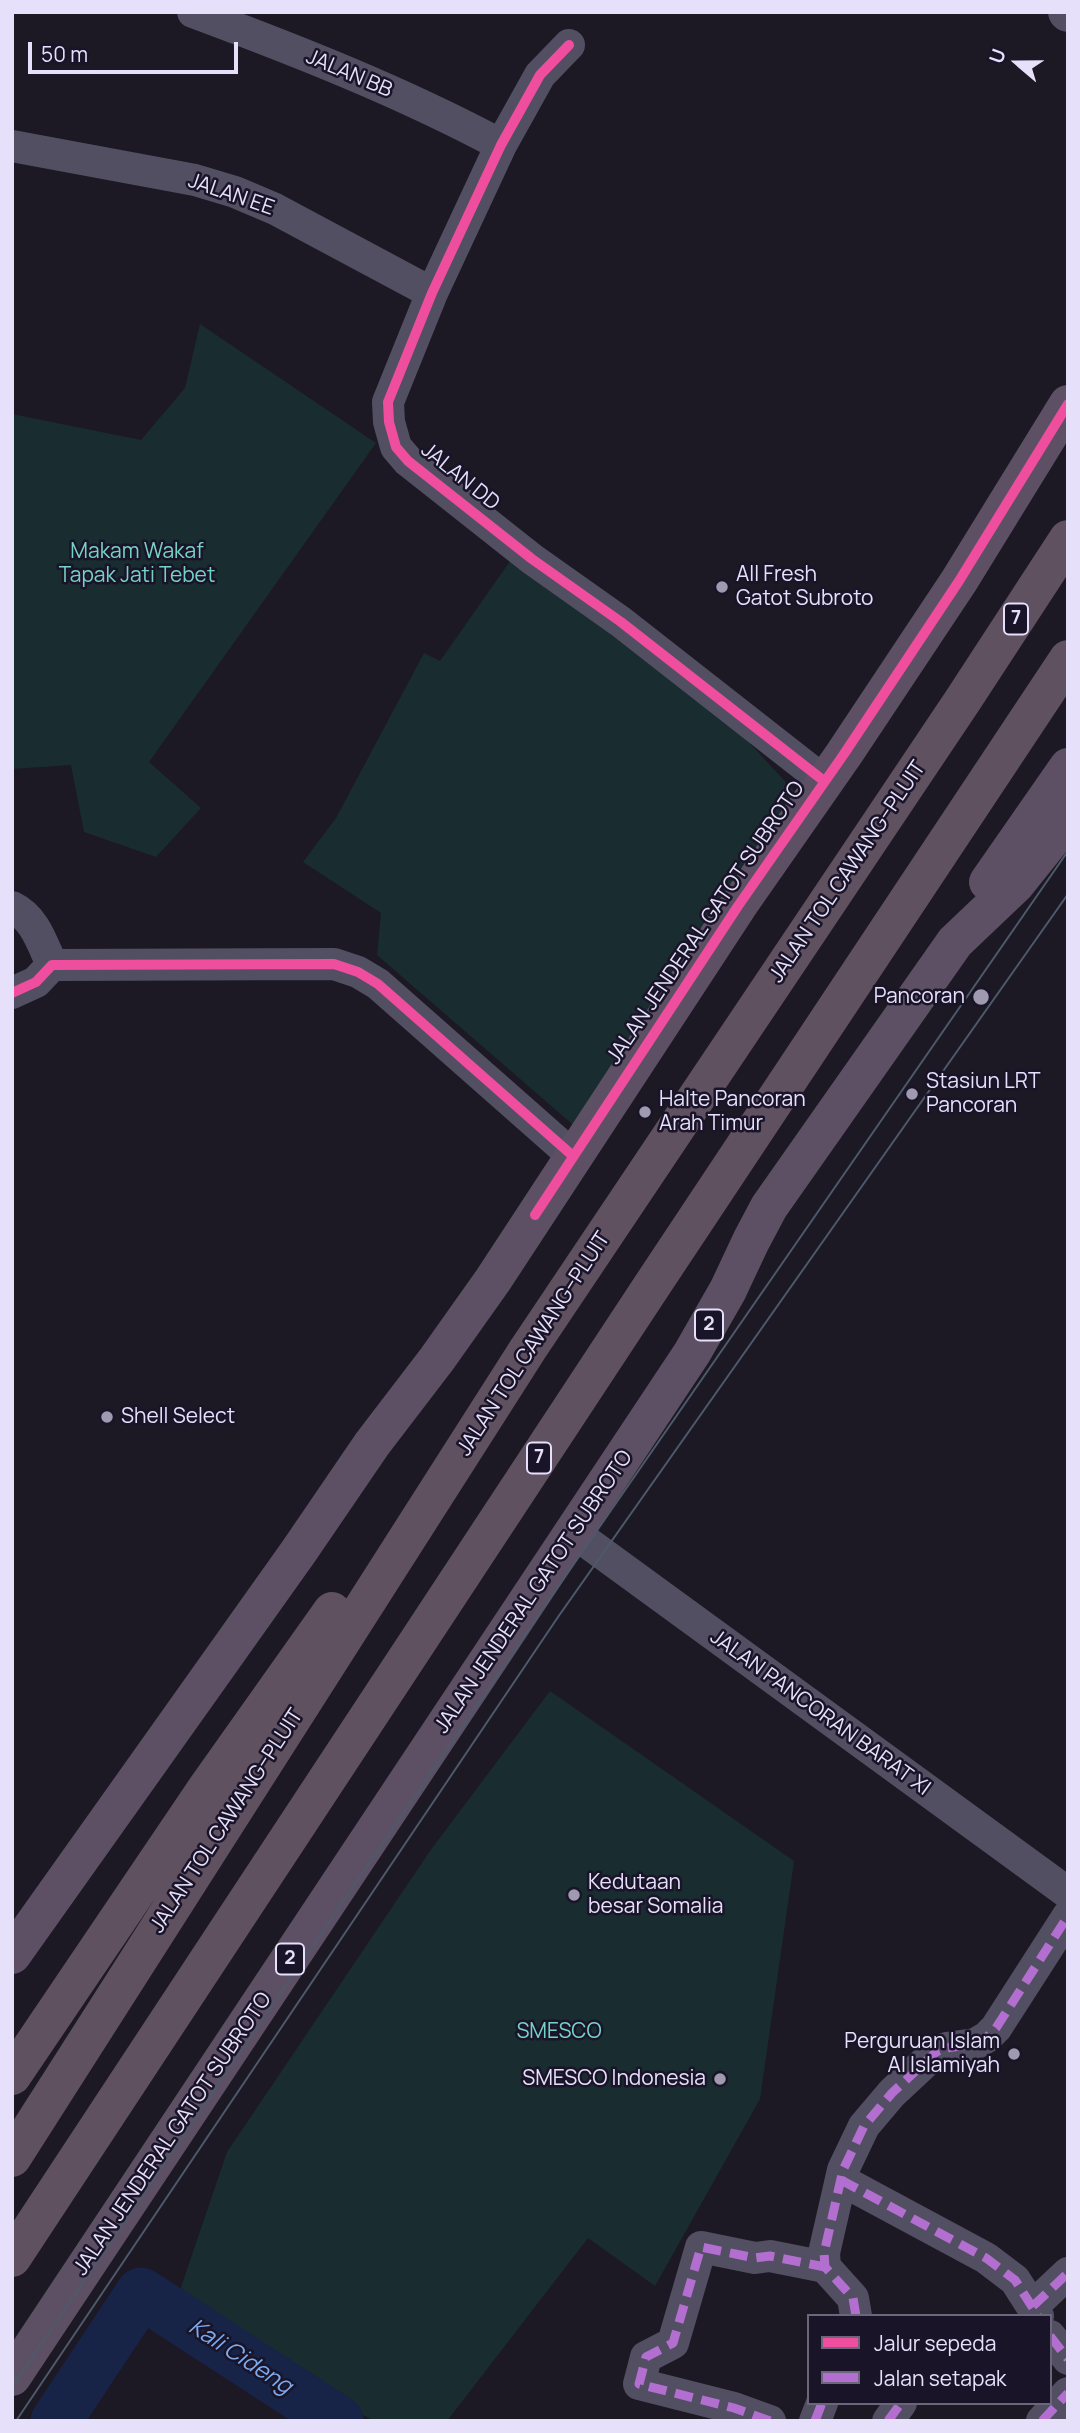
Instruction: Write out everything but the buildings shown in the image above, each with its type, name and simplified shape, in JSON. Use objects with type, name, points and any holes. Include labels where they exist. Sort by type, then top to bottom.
[{"type":"highway","name":"JALAN JENDERAL GATOT SUBROTO","points":[[12,1955],[372,1444],[493,1280],[738,906],[959,581],[1068,404]]},
{"type":"highway","name":"JALAN TOL CAWANG–PLUIT","points":[[12,2158],[528,1349],[1068,539]]},
{"type":"highway","name":"7","points":[[12,2258],[1068,659]]},
{"type":"highway","name":"2","points":[[955,942],[978,896],[1068,767]]},
{"type":"highway","name":"JALAN JENDERAL GATOT SUBROTO","points":[[12,2377],[692,1353],[729,1290],[769,1207],[955,942],[1016,884],[1068,820]]},
{"type":"highway","points":[[12,2076],[239,1742],[366,1564],[528,1349]]},
{"type":"street","name":"JALAN BB","points":[[193,12],[381,87],[451,118],[501,145]]},
{"type":"street","name":"JALAN DD","points":[[569,45],[540,75],[501,145],[432,293],[388,402],[389,422],[396,447],[408,461],[532,559],[621,622],[824,781]]},
{"type":"street","name":"JALAN EE","points":[[12,146],[168,175],[234,192],[275,209],[432,293]]},
{"type":"street","points":[[12,906],[20,910],[35,926],[52,965]]},
{"type":"street","points":[[12,993],[36,982],[52,965],[334,964],[358,972],[378,984],[573,1156]]},
{"type":"street","name":"JALAN PANCORAN BARAT XI","points":[[573,1532],[1068,1893]]},
{"type":"street","points":[[825,2267],[824,2253],[841,2180],[864,2126],[892,2093],[936,2052],[975,2044],[996,2028],[1068,1916]]},
{"type":"street","points":[[841,2180],[986,2259],[1015,2280],[1036,2311],[1068,2273]]},
{"type":"street","points":[[770,2421],[734,2408],[639,2384],[646,2357],[673,2343],[701,2247],[755,2258],[770,2256],[825,2267],[853,2298],[856,2314]]},
{"type":"street","points":[[1052,2339],[1068,2359]]},
{"type":"street","points":[[1042,2421],[1068,2393]]},
{"type":"street","points":[[888,2421],[900,2405]]},
{"type":"green space","name":"Makam Wakaf Tapak Jati Tebet","points":[[200,324],[376,443],[149,762],[201,808],[156,857],[84,832],[71,765],[12,769],[12,414],[141,440],[185,388]]},
{"type":"green space","points":[[515,554],[743,736],[796,793],[579,1130],[377,955],[381,913],[303,862],[336,818],[424,653],[440,661]]},
{"type":"green space","name":"SMESCO","points":[[550,1691],[794,1861],[760,2099],[655,2286],[588,2238],[447,2421],[374,2421],[292,2376],[178,2296],[227,2152],[430,1851]]},
{"type":"waterway","name":"Kali Cideng","points":[[56,2421],[141,2293],[338,2421]]},
{"type":"tram line","points":[[12,2387],[544,1607],[1068,851]]},
{"type":"tram line","points":[[16,2421],[558,1617],[1068,894]]},
{"type":"marked path","points":[[856,2314],[853,2298],[825,2267],[824,2253],[843,2170],[864,2126],[892,2093],[936,2052],[975,2044],[996,2028],[1068,1916]]},
{"type":"marked path","points":[[841,2180],[986,2258],[1015,2280],[1037,2314]]},
{"type":"marked path","points":[[770,2421],[734,2408],[639,2384],[646,2357],[673,2343],[701,2247],[755,2258],[770,2256],[825,2267]]},
{"type":"marked path","points":[[1033,2306],[1068,2273]]},
{"type":"marked path","points":[[1052,2339],[1068,2359]]},
{"type":"marked path","points":[[1042,2421],[1068,2393]]},
{"type":"marked path","points":[[815,2421],[821,2405]]},
{"type":"marked path","points":[[888,2421],[900,2405]]},
{"type":"cycle path","points":[[569,45],[540,75],[501,145],[432,293],[388,402],[389,422],[396,447],[408,461],[532,559],[621,622],[824,781]]},
{"type":"cycle path","points":[[535,1215],[738,906],[844,754],[959,581],[1068,404]]},
{"type":"cycle path","points":[[12,993],[36,982],[52,965],[334,964],[358,972],[378,984],[573,1156]]},
{"type":"place","name":"All Fresh Gatot Subroto","points":[[722,587]]},
{"type":"place","name":"Pancoran","points":[[981,997]]},
{"type":"place","name":"Stasiun LRT Pancoran","points":[[912,1094]]},
{"type":"place","name":"Halte Pancoran Arah Timur","points":[[645,1112]]},
{"type":"place","name":"Shell Select","points":[[107,1417]]},
{"type":"place","name":"Kedutaan besar Somalia","points":[[574,1895]]},
{"type":"place","name":"Perguruan Islam Al Islamiyah","points":[[1014,2054]]},
{"type":"place","name":"SMESCO Indonesia","points":[[720,2079]]}]
